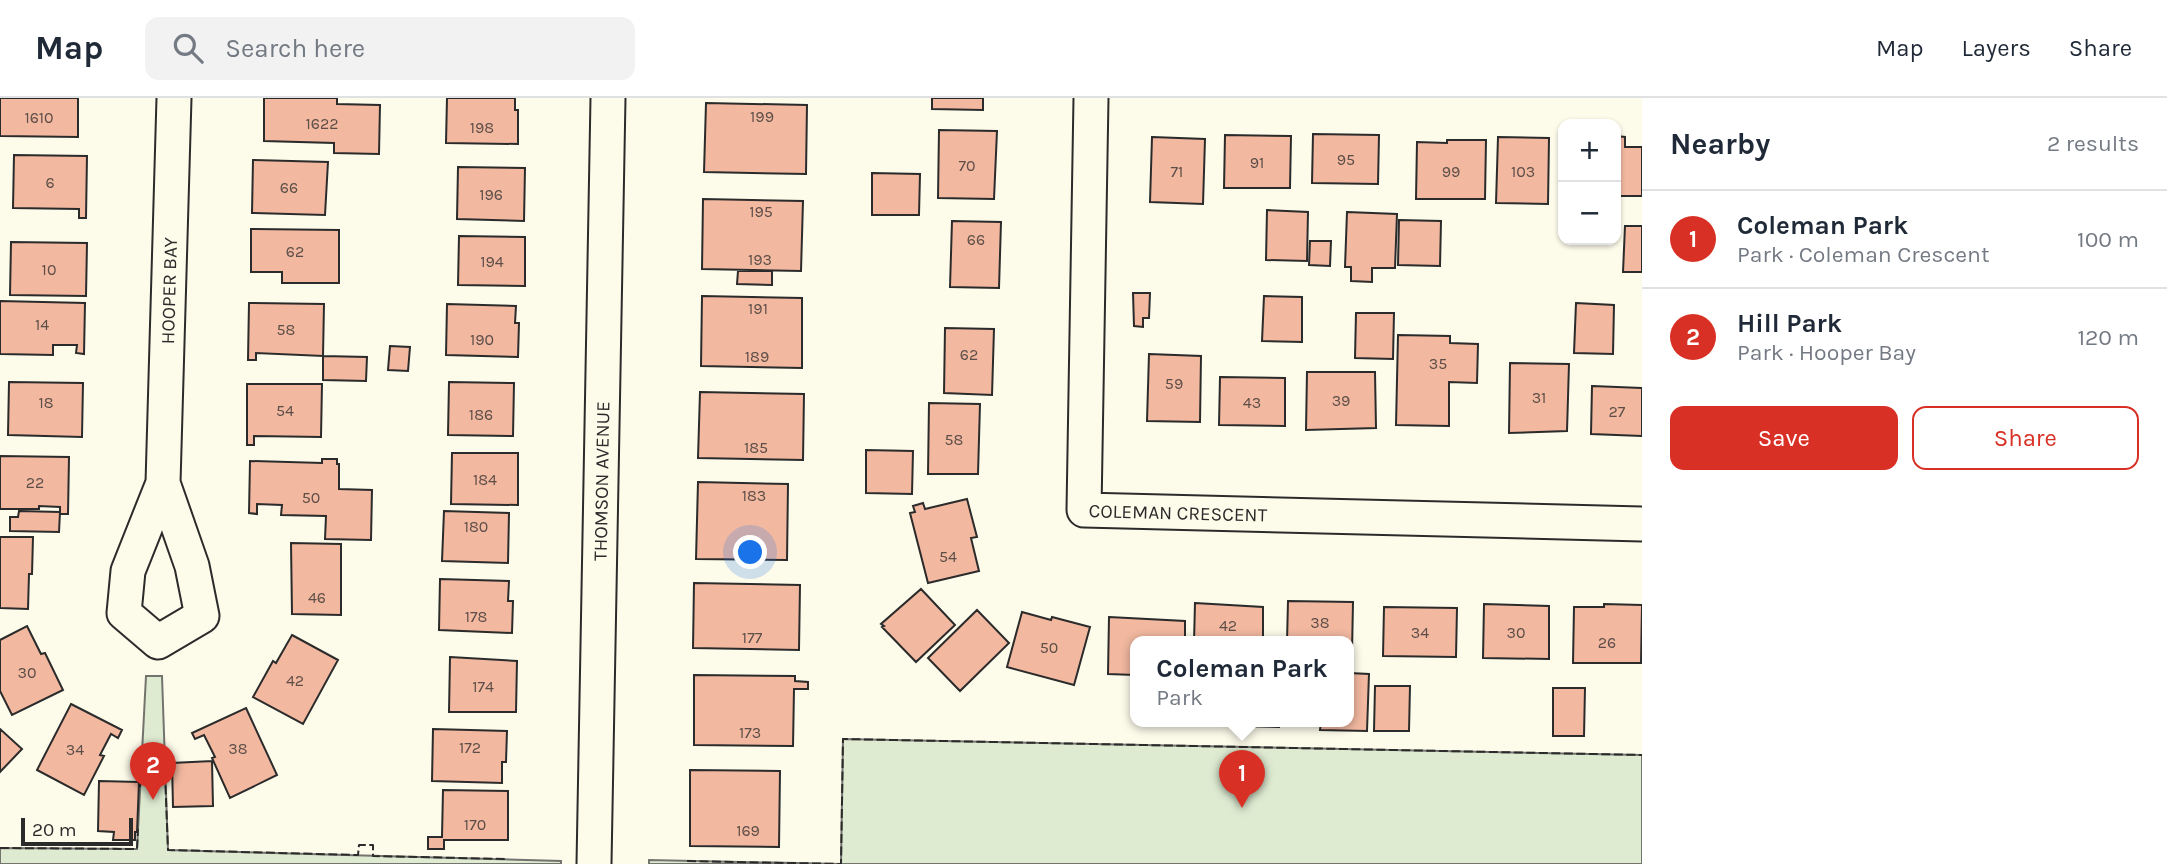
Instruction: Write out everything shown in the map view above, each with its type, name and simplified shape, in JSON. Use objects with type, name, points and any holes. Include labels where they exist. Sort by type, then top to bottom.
[{"type":"street","name":"HOOPER BAY","points":[[163,483],[174,98]]},
{"type":"street","name":"THOMSON AVENUE","points":[[594,864],[608,98]]},
{"type":"street","name":"COLEMAN CRESCENT","points":[[1091,98],[1084,510],[1642,524]]},
{"type":"green space","points":[[146,676],[162,676],[168,850],[561,861],[561,864],[0,864],[0,848],[137,849]]},
{"type":"green space","points":[[843,739],[1642,755],[1642,864],[841,864]]},
{"type":"green space","points":[[649,860],[841,864],[649,864]]},
{"type":"building","points":[[0,98],[78,98],[78,137],[0,136]]},
{"type":"building","points":[[264,98],[337,98],[337,104],[380,105],[379,154],[334,153],[334,143],[264,141]]},
{"type":"building","points":[[447,98],[515,98],[515,110],[518,110],[518,144],[446,143]]},
{"type":"building","points":[[932,98],[983,98],[983,110],[932,109]]},
{"type":"building","points":[[706,103],[807,105],[806,174],[704,172]]},
{"type":"building","points":[[939,130],[997,131],[994,199],[938,198]]},
{"type":"building","points":[[1313,134],[1379,135],[1378,184],[1312,183]]},
{"type":"building","points":[[1225,135],[1291,136],[1290,188],[1224,188]]},
{"type":"building","points":[[1152,137],[1205,139],[1203,204],[1150,202]]},
{"type":"building","points":[[1498,137],[1549,138],[1548,204],[1496,203]]},
{"type":"building","points":[[1621,137],[1625,137],[1625,147],[1642,147],[1642,196],[1621,196]]},
{"type":"building","points":[[1447,140],[1486,140],[1485,199],[1416,199],[1417,142],[1447,143]]},
{"type":"building","points":[[14,155],[87,156],[86,218],[79,218],[79,209],[13,208]]},
{"type":"building","points":[[253,160],[328,162],[325,215],[252,213]]},
{"type":"building","points":[[458,167],[525,168],[524,221],[457,219]]},
{"type":"building","points":[[872,173],[920,174],[919,215],[872,215]]},
{"type":"building","points":[[703,199],[803,201],[801,271],[702,269]]},
{"type":"building","points":[[1267,210],[1308,212],[1307,261],[1266,260]]},
{"type":"building","points":[[1347,212],[1397,214],[1395,268],[1372,268],[1372,282],[1351,281],[1351,267],[1345,267]]},
{"type":"building","points":[[1399,220],[1441,221],[1440,266],[1398,265]]},
{"type":"building","points":[[952,221],[1001,222],[999,288],[950,287]]},
{"type":"building","points":[[1625,226],[1642,226],[1642,272],[1623,272]]},
{"type":"building","points":[[251,229],[339,230],[339,283],[282,283],[282,272],[251,272]]},
{"type":"building","points":[[459,236],[525,237],[525,286],[458,285]]},
{"type":"building","points":[[1310,241],[1331,241],[1330,266],[1309,265]]},
{"type":"building","points":[[11,242],[87,243],[86,296],[10,295]]},
{"type":"building","points":[[738,271],[772,271],[772,285],[737,284]]},
{"type":"building","points":[[1133,293],[1150,293],[1149,318],[1143,318],[1143,327],[1134,326]]},
{"type":"building","points":[[702,296],[802,298],[802,368],[701,366]]},
{"type":"building","points":[[1264,296],[1302,297],[1302,342],[1262,341]]},
{"type":"building","points":[[0,301],[85,303],[84,354],[76,353],[77,345],[53,345],[53,355],[0,354]]},
{"type":"building","points":[[249,303],[324,304],[323,356],[256,353],[256,360],[248,360]]},
{"type":"building","points":[[1576,303],[1614,305],[1613,354],[1574,353]]},
{"type":"building","points":[[447,304],[516,306],[515,323],[519,323],[518,357],[446,355]]},
{"type":"building","points":[[1356,313],[1394,313],[1393,359],[1355,358]]},
{"type":"building","points":[[945,328],[994,329],[992,395],[944,393]]},
{"type":"building","points":[[1398,335],[1450,336],[1450,343],[1478,344],[1477,383],[1449,382],[1449,426],[1396,425]]},
{"type":"building","points":[[390,346],[410,347],[408,371],[388,370]]},
{"type":"building","points":[[1149,354],[1201,356],[1200,422],[1147,421]]},
{"type":"building","points":[[323,356],[367,357],[366,381],[323,380]]},
{"type":"building","points":[[1510,363],[1569,364],[1567,431],[1509,433]]},
{"type":"building","points":[[1307,372],[1375,372],[1376,428],[1306,430]]},
{"type":"building","points":[[1220,377],[1285,378],[1285,426],[1219,425]]},
{"type":"building","points":[[9,382],[83,383],[82,437],[8,435]]},
{"type":"building","points":[[449,382],[514,383],[513,436],[448,435]]},
{"type":"building","points":[[247,384],[322,384],[321,437],[254,436],[254,445],[247,445]]},
{"type":"building","points":[[1592,386],[1642,388],[1642,436],[1591,434]]},
{"type":"building","points":[[700,392],[804,394],[803,460],[698,458]]},
{"type":"building","points":[[929,403],[980,404],[978,474],[928,474]]},
{"type":"building","points":[[866,450],[913,451],[912,494],[866,493]]},
{"type":"building","points":[[452,453],[518,453],[518,505],[451,504]]},
{"type":"building","points":[[0,456],[69,457],[68,514],[60,514],[60,507],[0,509]]},
{"type":"building","points":[[322,459],[337,459],[339,489],[372,490],[371,540],[325,539],[326,516],[281,515],[282,505],[257,504],[257,514],[249,513],[250,461],[322,463]]},
{"type":"building","points":[[698,482],[788,484],[787,560],[696,559]]},
{"type":"building","points":[[967,499],[977,537],[971,538],[979,571],[928,583],[910,513],[915,512],[913,506],[923,503],[925,509]]},
{"type":"building","points":[[19,511],[60,512],[59,532],[10,531],[10,517],[18,517]]},
{"type":"building","points":[[444,511],[509,513],[508,563],[442,561]]},
{"type":"building","points":[[0,537],[33,537],[28,609],[0,608]]},
{"type":"building","points":[[291,543],[341,544],[341,615],[292,614]]},
{"type":"building","points":[[440,579],[509,581],[508,601],[513,601],[512,633],[439,630]]},
{"type":"building","points":[[694,583],[800,585],[799,650],[693,648]]},
{"type":"building","points":[[921,589],[955,625],[916,662],[881,624]]},
{"type":"building","points":[[1288,601],[1353,602],[1352,636],[1287,636]]},
{"type":"building","points":[[1195,603],[1263,607],[1263,636],[1194,636]]},
{"type":"building","points":[[1484,604],[1549,606],[1549,659],[1483,658]]},
{"type":"building","points":[[1604,604],[1642,605],[1641,663],[1573,663],[1574,607],[1604,607]]},
{"type":"building","points":[[1384,607],[1457,608],[1456,657],[1383,656]]},
{"type":"building","points":[[977,610],[1009,643],[960,691],[928,658]]},
{"type":"building","points":[[1022,612],[1090,627],[1074,685],[1007,667]]},
{"type":"building","points":[[1109,617],[1185,621],[1185,636],[1130,636],[1130,675],[1108,674]]},
{"type":"building","points":[[27,626],[41,654],[45,653],[63,690],[12,715],[0,691],[0,640]]},
{"type":"building","points":[[292,635],[338,660],[303,724],[253,697],[273,661],[276,663]]},
{"type":"building","points":[[450,657],[517,661],[516,712],[449,712]]},
{"type":"building","points":[[1354,673],[1369,674],[1367,731],[1320,730],[1320,727],[1354,727]]},
{"type":"building","points":[[694,675],[795,676],[795,681],[808,682],[808,689],[794,689],[793,746],[694,745]]},
{"type":"building","points":[[1375,686],[1410,686],[1409,731],[1374,731]]},
{"type":"building","points":[[1553,688],[1585,688],[1584,736],[1553,736]]},
{"type":"building","points":[[71,704],[122,730],[118,738],[111,734],[100,755],[104,756],[84,795],[37,770]]},
{"type":"building","points":[[246,708],[277,775],[230,798],[204,735],[195,739],[192,733]]},
{"type":"building","points":[[0,729],[22,749],[0,772]]},
{"type":"building","points":[[433,729],[507,731],[502,783],[432,781]]},
{"type":"building","points":[[212,761],[213,806],[173,807],[172,763]]},
{"type":"building","points":[[690,770],[780,771],[779,847],[690,846]]},
{"type":"building","points":[[99,781],[139,782],[135,840],[113,840],[114,832],[98,831]]},
{"type":"building","points":[[443,790],[508,791],[508,840],[444,840],[444,849],[428,849],[428,837],[442,837]]},
{"type":"fence","points":[[687,861],[841,864],[843,739],[1642,755]]},
{"type":"fence","points":[[164,748],[168,850],[358,855],[359,845],[373,845],[373,856],[505,859]]},
{"type":"fence","points":[[140,787],[142,753]]},
{"type":"fence","points":[[0,848],[137,849],[138,829]]},
{"type":"place","name":"Hill Park","points":[[153,800]]},
{"type":"place","name":"Coleman Park","points":[[1242,808]]}]
